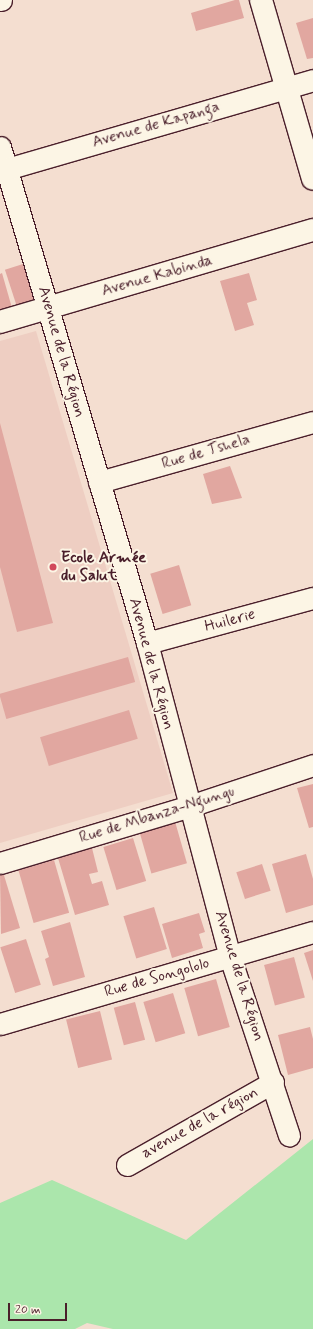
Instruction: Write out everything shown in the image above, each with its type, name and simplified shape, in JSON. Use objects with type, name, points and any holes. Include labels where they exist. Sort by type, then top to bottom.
[{"type":"street","points":[[261,0],[313,179]]},
{"type":"street","name":"Avenue de Kapanga","points":[[4,170],[313,80]]},
{"type":"street","name":"Avenue de la Région","points":[[0,147],[4,170],[49,308],[147,643],[230,957],[273,1082],[288,1135]]},
{"type":"street","name":"Avenue Kabinda","points":[[0,322],[313,230]]},
{"type":"street","name":"Rue de Tshela","points":[[99,482],[313,422]]},
{"type":"street","name":"Huilerie","points":[[147,643],[313,598]]},
{"type":"street","name":"Rue de Mbanza-Ngungu","points":[[0,863],[190,806],[313,766]]},
{"type":"street","name":"Rue de Songololo","points":[[0,1024],[313,932]]},
{"type":"street","name":"avenue de la région","points":[[127,1165],[273,1082]]},
{"type":"shaded area","name":"Ecole Armée du Salut","points":[[36,331],[173,793],[0,843],[0,341]]},
{"type":"green space","points":[[313,1139],[313,1329],[113,1329],[87,1323],[75,1329],[0,1329],[0,1203],[52,1180],[186,1240]]},
{"type":"building","points":[[239,0],[244,18],[196,31],[191,13]]},
{"type":"building","points":[[313,18],[313,58],[307,59],[296,23]]},
{"type":"building","points":[[23,264],[36,303],[18,309],[5,270]]},
{"type":"building","points":[[2,273],[12,308],[0,311],[0,274]]},
{"type":"building","points":[[249,273],[257,300],[247,303],[254,325],[235,331],[220,281]]},
{"type":"building","points":[[0,423],[53,623],[17,632],[0,567]]},
{"type":"building","points":[[230,466],[242,498],[212,504],[203,474]]},
{"type":"building","points":[[179,565],[191,605],[163,614],[150,574]]},
{"type":"building","points":[[128,657],[135,682],[6,719],[0,694]]},
{"type":"building","points":[[129,710],[138,739],[49,766],[40,737]]},
{"type":"building","points":[[313,784],[313,827],[309,828],[297,788]]},
{"type":"building","points":[[174,818],[187,863],[151,873],[138,828]]},
{"type":"building","points":[[133,838],[146,881],[117,890],[103,847]]},
{"type":"building","points":[[92,848],[98,872],[89,874],[92,884],[102,881],[109,905],[75,915],[58,858]]},
{"type":"building","points":[[306,854],[313,879],[313,905],[286,913],[272,864]]},
{"type":"building","points":[[54,860],[69,913],[34,923],[18,870]]},
{"type":"building","points":[[262,864],[271,891],[245,899],[236,872]]},
{"type":"building","points":[[3,872],[20,928],[1,934],[0,873]]},
{"type":"building","points":[[154,907],[167,949],[136,958],[123,916]]},
{"type":"building","points":[[199,913],[205,932],[199,934],[203,948],[172,958],[162,924]]},
{"type":"building","points":[[70,922],[85,977],[53,986],[45,959],[49,957],[41,931]]},
{"type":"building","points":[[26,939],[41,985],[15,993],[0,947]]},
{"type":"building","points":[[313,950],[313,981],[304,953]]},
{"type":"building","points":[[294,957],[305,998],[275,1006],[264,965]]},
{"type":"building","points":[[216,979],[230,1027],[198,1036],[184,988]]},
{"type":"building","points":[[173,993],[185,1033],[156,1042],[143,1002]]},
{"type":"building","points":[[135,1002],[145,1040],[124,1045],[114,1008]]},
{"type":"building","points":[[100,1011],[112,1060],[78,1068],[66,1019]]},
{"type":"building","points":[[310,1027],[313,1039],[313,1068],[288,1075],[278,1035]]},
{"type":"place","name":"Ecole Armée du Salut","points":[[53,567]]}]
